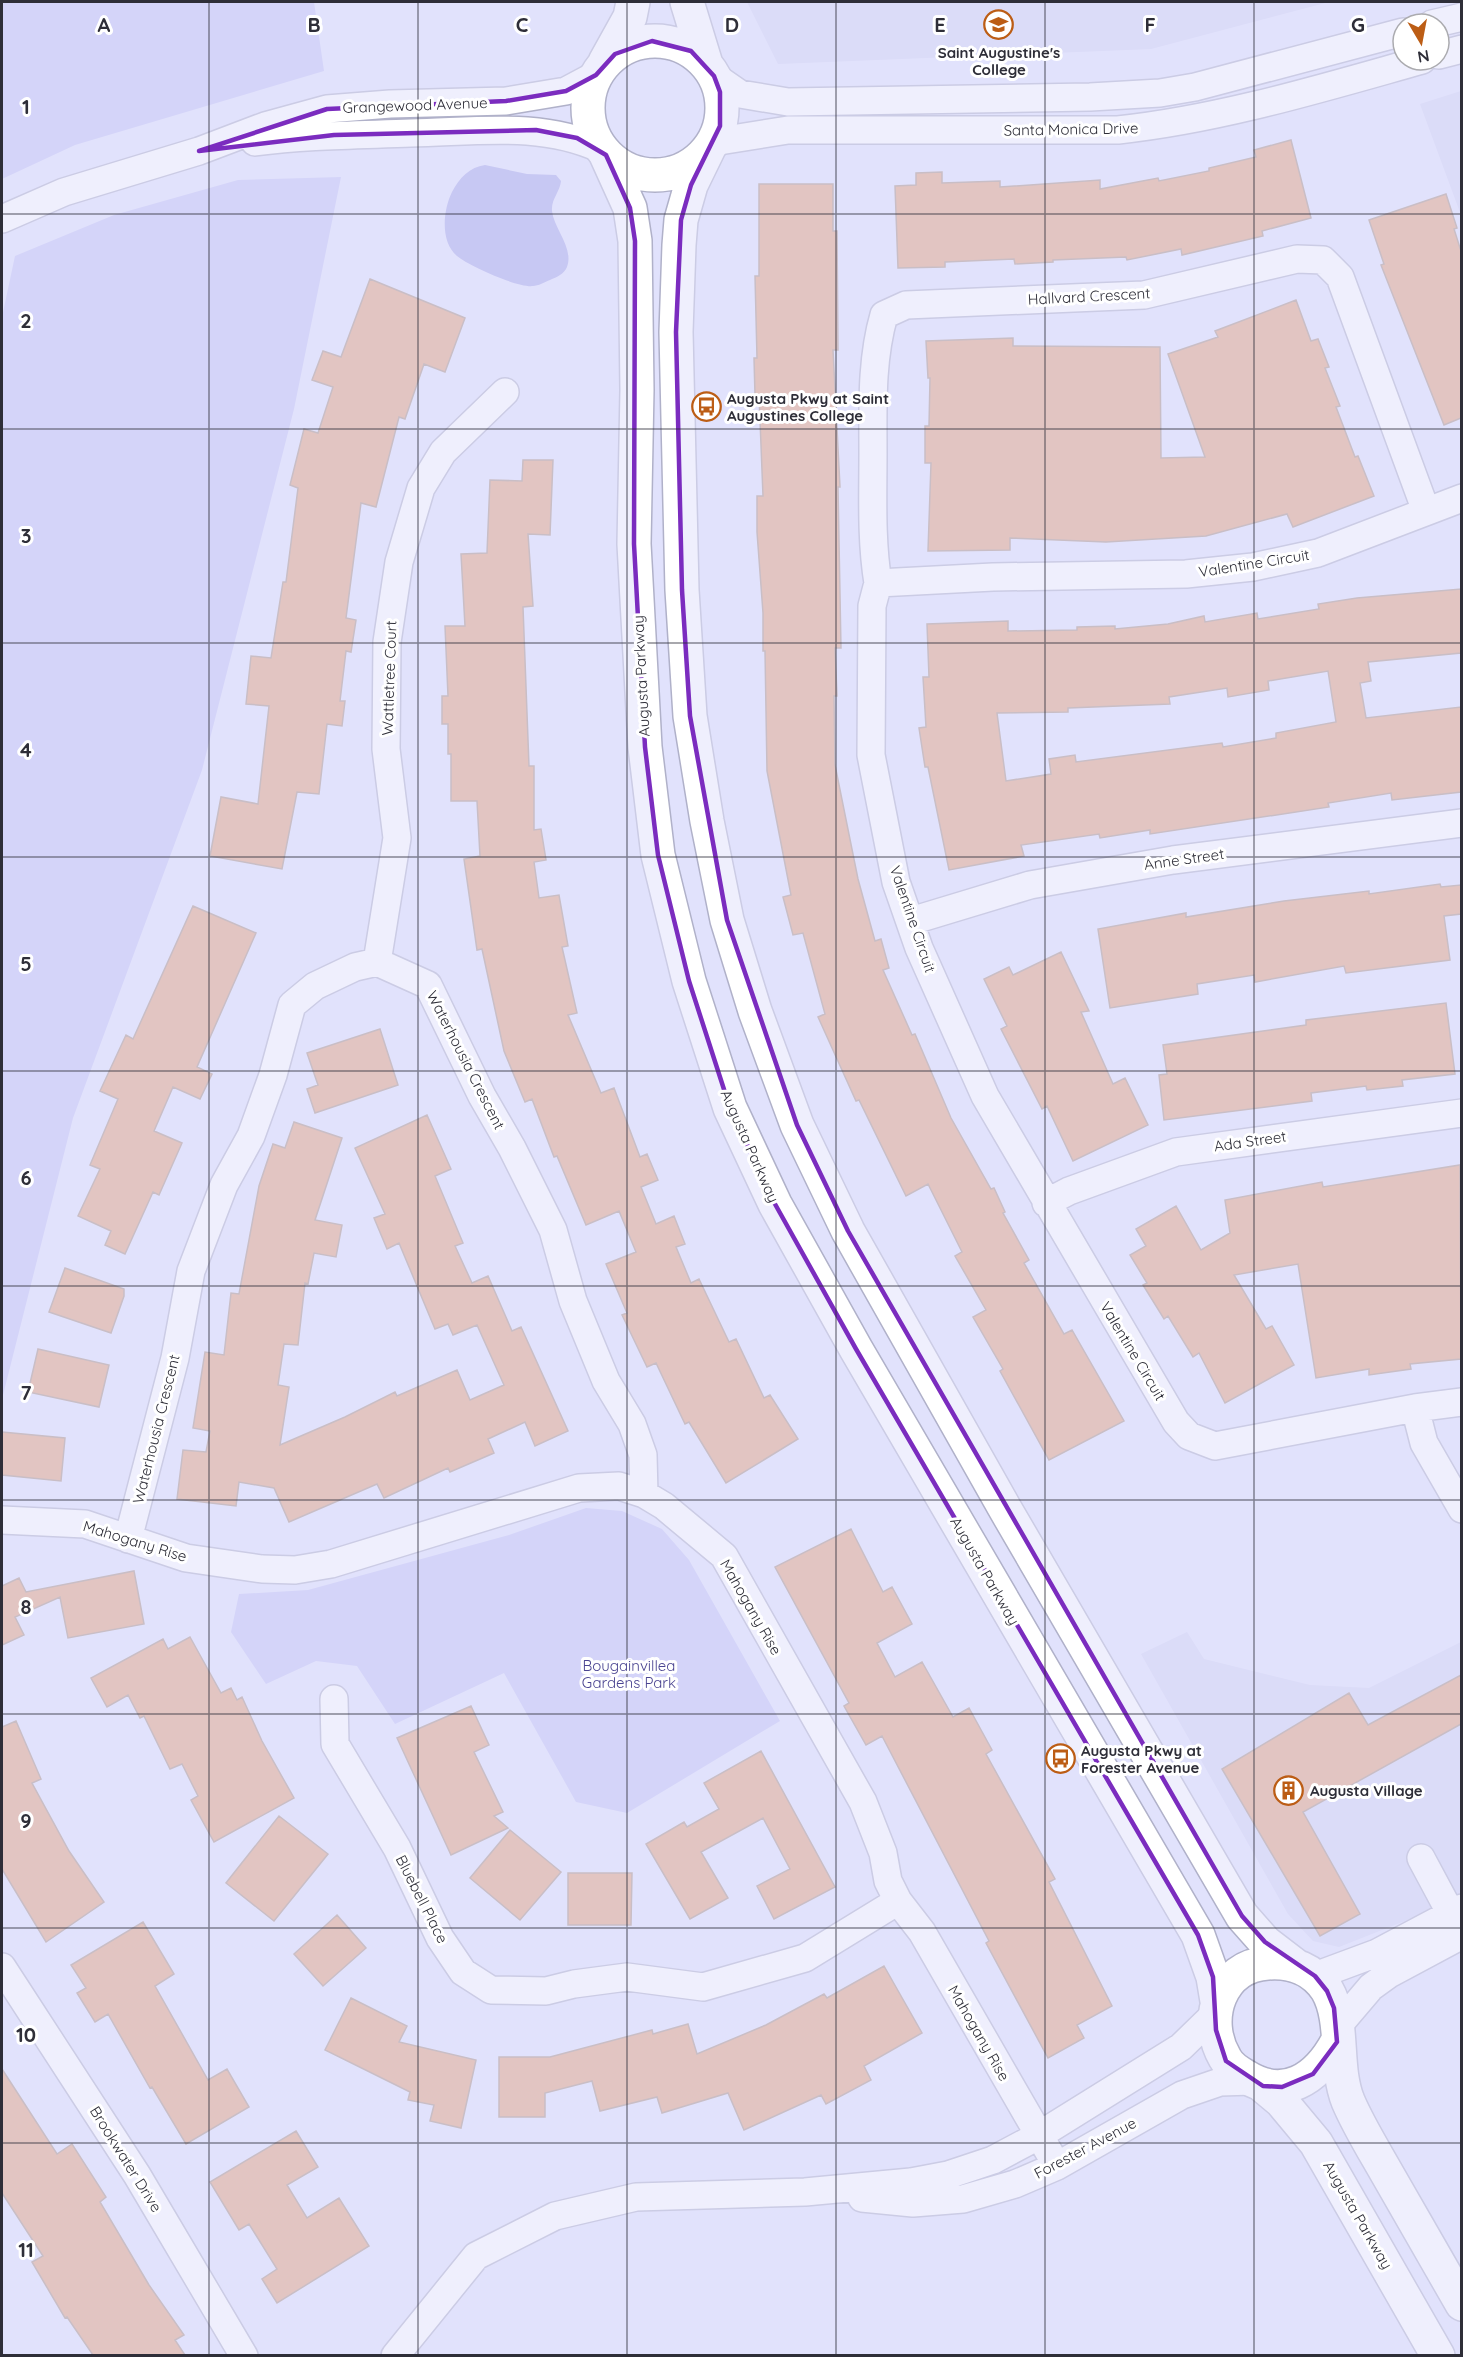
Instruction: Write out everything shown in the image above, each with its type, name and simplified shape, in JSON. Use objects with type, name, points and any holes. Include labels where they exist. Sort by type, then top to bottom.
[{"type":"main road","points":[[633,2],[630,17],[591,86],[588,112],[590,125],[603,152],[621,166],[639,174],[659,175],[677,171],[695,162],[711,145]]},
{"type":"main road","points":[[687,2],[710,70],[720,92],[722,109],[720,126],[691,185],[681,220],[680,237],[676,332],[682,590],[690,716],[707,821],[727,920],[755,1011],[797,1125],[833,1199],[924,1366],[1234,1902],[1265,1942],[1305,1970],[1330,1999],[1337,2035],[1342,2086],[1461,2304]]},
{"type":"main road","points":[[598,71],[624,49],[652,41],[673,44],[691,51],[710,70]]},
{"type":"main road","name":"Augusta Parkway","points":[[603,152],[630,208],[635,241],[637,390],[634,544],[645,747],[658,855],[689,981],[730,1108],[775,1204],[856,1349],[1198,1935],[1213,1977],[1216,2007]]},
{"type":"main road","points":[[1305,1970],[1270,1962],[1242,1970],[1229,1979],[1216,2007],[1219,2046],[1226,2061],[1258,2084],[1282,2087],[1313,2074],[1327,2061],[1337,2035]]},
{"type":"main road","name":"Augusta Parkway","points":[[1258,2084],[1281,2101],[1316,2143],[1438,2355]]},
{"type":"street","name":"Santa Monica Drive","points":[[710,70],[740,94],[788,102],[1090,97],[1160,93],[1195,87],[1391,35]]},
{"type":"street","name":"Santa Monica Drive","points":[[711,145],[788,130],[1118,130],[1195,119],[1391,68]]},
{"type":"street","name":"Grangewood Avenue","points":[[2,219],[64,192],[199,151],[265,126],[327,109],[390,104],[507,101],[566,91],[598,71]]},
{"type":"street","name":"Grangewood Avenue","points":[[199,151],[270,140],[334,135],[536,130],[577,138],[603,152]]},
{"type":"street","name":"Hallvard Crescent","points":[[878,583],[873,550],[874,377],[877,338],[884,315],[906,305],[1144,296],[1297,259],[1323,260],[1340,277],[1426,511]]},
{"type":"street","name":"Wattletree Court","points":[[377,962],[397,838],[386,749],[387,654],[399,561],[421,488],[443,452],[505,392]]},
{"type":"street","name":"Valentine Circuit","points":[[1461,498],[1318,553],[1253,567],[1186,574],[993,577],[878,583],[872,606],[871,755],[896,882],[919,948],[985,1096],[1176,1422],[1189,1436],[1215,1446],[1415,1408],[1461,1402]]},
{"type":"street","name":"Anne Street","points":[[911,921],[1030,885],[1173,860],[1461,823]]},
{"type":"street","name":"Waterhousia Crescent","points":[[128,1539],[175,1358],[191,1271],[224,1185],[251,1136],[273,1075],[292,1005],[315,986],[355,967],[377,962],[428,985],[553,1230],[573,1301],[606,1381],[636,1434],[643,1455],[644,1494]]},
{"type":"street","name":"Ada Street","points":[[1047,1203],[1069,1191],[1176,1152],[1461,1113]]},
{"type":"street","points":[[1415,1408],[1424,1443],[1461,1509]]},
{"type":"street","name":"Mahogany Rise","points":[[2,1520],[85,1524],[186,1558],[262,1569],[296,1570],[331,1564],[579,1488],[619,1486],[644,1494],[664,1506],[724,1556],[863,1802],[883,1853],[888,1881],[898,1901],[922,1932],[1057,2166]]},
{"type":"street","name":"Bluebell Place","points":[[334,1700],[335,1743],[397,1848],[440,1938],[464,1972],[491,1990],[546,1991],[574,1984],[627,1977],[703,1987],[805,1958],[898,1901]]},
{"type":"street","points":[[1421,1858],[1459,1922]]},
{"type":"street","points":[[1305,1970],[1377,1953],[1459,1922]]},
{"type":"street","points":[[1337,2035],[1371,1987],[1459,1922]]},
{"type":"street","name":"Brookwater Drive","points":[[2,1967],[137,2175],[244,2355]]},
{"type":"street","name":"Forester Avenue","points":[[395,2355],[476,2256],[555,2216],[636,2197],[805,2192],[911,2182],[948,2175],[993,2160],[1038,2136],[1180,2047],[1216,2007]]},
{"type":"street","name":"Forester Avenue","points":[[805,2192],[913,2203],[963,2199],[1015,2184],[1057,2166],[1182,2095],[1220,2082],[1258,2084]]},
{"type":"highlighted area","points":[[652,41],[691,51],[714,76],[720,92],[720,126],[691,185],[681,220],[676,332],[682,590],[690,716],[727,920],[797,1125],[848,1231],[1242,1916],[1265,1942],[1315,1976],[1327,1991],[1334,2008],[1337,2042],[1313,2074],[1282,2087],[1263,2086],[1226,2061],[1216,2030],[1213,1977],[1198,1935],[856,1349],[775,1204],[730,1108],[689,981],[658,855],[645,747],[634,544],[635,241],[630,208],[606,155],[577,138],[536,130],[334,135],[199,151],[327,109],[506,101],[566,91],[596,75],[615,54]]},
{"type":"shaded area","name":"Saint Augustine's College","points":[[747,2],[1329,2],[1151,49],[778,64]]},
{"type":"shaded area","points":[[1462,91],[1461,215],[1420,104]]},
{"type":"shaded area","points":[[485,165],[527,174],[556,175],[561,181],[552,211],[568,253],[567,267],[560,275],[535,286],[516,284],[472,265],[452,250],[448,243],[445,225],[449,199],[466,174]]},
{"type":"shaded area","points":[[1187,1632],[1204,1659],[1310,1685],[1369,1688],[1461,1642],[1461,1893],[1430,1911],[1339,1947],[1313,1941],[1288,1914],[1141,1654]]},
{"type":"green space","points":[[2,2],[314,2],[324,71],[75,145],[2,179]]},
{"type":"green space","points":[[341,177],[294,409],[202,770],[73,1118],[2,1399],[2,317],[15,256],[114,215],[238,180]]},
{"type":"green space","name":"Bougainvillea Gardens Park","points":[[586,1508],[622,1511],[662,1529],[689,1560],[780,1721],[627,1813],[576,1802],[504,1673],[395,1724],[357,1666],[316,1661],[266,1684],[231,1632],[239,1594],[308,1590],[509,1535]]},
{"type":"building","points":[[1291,140],[1311,218],[1262,231],[1263,236],[1182,255],[1181,249],[1127,260],[1126,257],[1015,264],[1014,259],[945,262],[945,267],[898,268],[895,186],[916,185],[916,173],[942,172],[942,183],[1000,181],[1000,187],[1100,180],[1100,189],[1209,171],[1209,168],[1256,157],[1254,150]]},
{"type":"building","points":[[759,184],[833,184],[833,231],[837,231],[838,350],[833,350],[840,487],[838,487],[841,648],[835,648],[837,696],[834,696],[835,765],[858,879],[875,941],[881,939],[889,968],[883,970],[912,1035],[915,1034],[951,1118],[991,1189],[994,1188],[1005,1212],[1003,1213],[1029,1260],[1024,1263],[1064,1334],[1072,1330],[1124,1421],[1049,1460],[1000,1371],[1003,1369],[973,1317],[986,1310],[955,1256],[962,1252],[928,1184],[906,1196],[859,1100],[856,1101],[818,1017],[825,1014],[803,933],[793,935],[783,897],[791,895],[767,771],[765,651],[763,651],[763,613],[757,532],[757,496],[763,496],[759,395],[755,395],[754,358],[757,358],[755,276],[759,276]]},
{"type":"building","points":[[1446,194],[1457,228],[1454,229],[1461,251],[1461,418],[1444,425],[1381,265],[1384,264],[1369,220]]},
{"type":"building","points":[[370,279],[465,318],[445,372],[424,364],[405,419],[399,417],[376,507],[361,503],[346,618],[356,620],[351,652],[346,651],[340,701],[345,701],[342,726],[327,724],[319,794],[297,792],[282,869],[210,856],[221,797],[258,804],[269,706],[246,704],[251,656],[271,658],[283,582],[286,582],[298,488],[290,485],[304,429],[318,433],[333,387],[312,380],[323,351],[341,357]]},
{"type":"building","points":[[1296,300],[1311,341],[1318,339],[1329,367],[1325,368],[1340,406],[1336,407],[1355,457],[1358,456],[1374,496],[1293,527],[1287,514],[1206,536],[1106,542],[1010,538],[1010,550],[928,551],[931,463],[925,463],[925,426],[929,426],[930,378],[928,378],[926,341],[1013,338],[1013,346],[1160,347],[1161,458],[1205,457],[1168,354],[1218,337],[1215,331]]},
{"type":"building","points":[[523,460],[553,460],[550,535],[528,534],[533,606],[523,607],[529,766],[534,766],[534,830],[541,829],[546,860],[534,862],[539,898],[559,895],[568,946],[562,947],[577,1013],[568,1015],[601,1093],[614,1088],[640,1157],[647,1154],[658,1180],[641,1187],[656,1224],[674,1216],[685,1244],[676,1247],[691,1283],[699,1279],[729,1342],[736,1339],[764,1398],[770,1395],[798,1439],[726,1483],[689,1422],[685,1424],[656,1363],[647,1367],[622,1315],[627,1313],[606,1264],[636,1252],[619,1211],[586,1225],[557,1156],[554,1157],[532,1099],[525,1102],[504,1051],[482,949],[477,950],[464,859],[480,856],[477,801],[451,801],[451,754],[448,754],[448,724],[442,724],[442,696],[448,696],[445,626],[465,626],[461,554],[487,553],[490,480],[522,481]]},
{"type":"building","points":[[1461,589],[1461,653],[1368,662],[1371,681],[1360,683],[1366,718],[1461,707],[1461,792],[1392,800],[1391,793],[1328,803],[1329,807],[1150,834],[1150,830],[1100,838],[1099,834],[1021,845],[1024,856],[949,870],[928,767],[925,767],[919,728],[926,727],[923,677],[929,677],[927,624],[1008,621],[1008,631],[1077,630],[1077,627],[1115,626],[1115,629],[1168,624],[1204,616],[1205,622],[1257,613],[1258,619],[1319,609],[1318,604],[1357,598]],"holes":[[[1328,671],[1336,722],[1276,733],[1276,738],[1223,747],[1222,743],[1076,762],[1075,755],[1049,759],[1051,774],[1006,781],[997,713],[1068,712],[1068,708],[1170,704],[1169,697],[1227,688],[1228,697],[1269,690],[1268,681]]]},
{"type":"building","points":[[1440,884],[1441,887],[1461,885],[1461,914],[1444,916],[1450,960],[1346,973],[1344,966],[1255,982],[1254,975],[1197,984],[1198,994],[1110,1008],[1098,929],[1186,913],[1186,917],[1284,901],[1369,891],[1369,894]]},
{"type":"building","points":[[193,906],[256,933],[197,1067],[212,1074],[200,1099],[173,1087],[154,1131],[182,1143],[159,1195],[153,1192],[125,1254],[105,1245],[111,1231],[78,1216],[100,1169],[90,1165],[118,1099],[100,1091],[126,1035],[133,1039]]},
{"type":"building","points":[[1061,952],[1089,1011],[1081,1012],[1113,1084],[1125,1078],[1148,1125],[1073,1161],[1047,1106],[1042,1109],[1001,1029],[1007,1026],[984,979],[1009,967],[1013,975]]},
{"type":"building","points":[[1446,1003],[1455,1074],[1402,1080],[1403,1086],[1367,1090],[1366,1086],[1311,1093],[1312,1101],[1164,1120],[1159,1075],[1167,1074],[1163,1045],[1306,1025],[1306,1020]]},
{"type":"building","points":[[380,1029],[398,1085],[315,1113],[307,1089],[318,1085],[307,1053]]},
{"type":"building","points":[[427,1115],[451,1169],[435,1176],[463,1243],[455,1246],[472,1283],[488,1276],[512,1331],[521,1327],[568,1431],[535,1446],[525,1422],[488,1439],[494,1453],[450,1472],[448,1468],[384,1498],[377,1484],[289,1522],[274,1488],[239,1482],[236,1506],[177,1499],[183,1450],[206,1452],[210,1431],[193,1428],[205,1352],[224,1355],[231,1293],[239,1294],[259,1186],[273,1144],[285,1148],[294,1122],[342,1138],[315,1220],[342,1225],[336,1257],[314,1253],[308,1284],[305,1283],[298,1345],[284,1344],[278,1385],[289,1387],[280,1445],[395,1392],[397,1396],[457,1370],[470,1400],[504,1385],[477,1325],[453,1335],[448,1324],[435,1329],[399,1243],[387,1249],[374,1218],[385,1214],[355,1148]]},
{"type":"building","points":[[1460,1165],[1461,1359],[1410,1364],[1411,1369],[1369,1375],[1369,1369],[1316,1378],[1298,1264],[1234,1275],[1266,1329],[1272,1326],[1294,1365],[1225,1403],[1199,1353],[1193,1357],[1168,1316],[1164,1319],[1143,1285],[1147,1283],[1130,1255],[1146,1246],[1136,1229],[1176,1206],[1201,1250],[1230,1233],[1225,1200],[1322,1182],[1323,1187]]},
{"type":"building","points":[[65,1268],[124,1289],[124,1296],[111,1333],[49,1312]]},
{"type":"building","points":[[38,1349],[109,1365],[99,1407],[28,1392]]},
{"type":"building","points":[[2,1432],[65,1438],[61,1481],[2,1475]]},
{"type":"building","points":[[851,1529],[883,1592],[892,1587],[912,1624],[877,1643],[895,1677],[922,1662],[953,1717],[969,1708],[992,1750],[986,1754],[1055,1879],[1049,1882],[1112,2006],[1077,2025],[1084,2038],[1048,2058],[986,1943],[989,1941],[882,1736],[866,1745],[844,1706],[849,1703],[775,1567]]},
{"type":"building","points":[[134,1571],[144,1624],[68,1638],[60,1597],[15,1617],[24,1635],[2,1645],[2,1586],[19,1578],[26,1592]]},
{"type":"building","points":[[190,1637],[221,1693],[231,1688],[237,1700],[242,1697],[262,1741],[294,1798],[214,1842],[191,1800],[198,1796],[182,1764],[170,1769],[144,1716],[140,1718],[128,1695],[107,1707],[91,1678],[163,1639],[168,1649]]},
{"type":"building","name":"Augusta Village","points":[[1461,1675],[1461,1724],[1303,1812],[1360,1914],[1320,1936],[1222,1769],[1349,1693],[1368,1725]]},
{"type":"building","points":[[471,1706],[489,1745],[474,1752],[503,1812],[494,1816],[508,1828],[451,1855],[397,1738]]},
{"type":"building","points":[[16,1721],[41,1779],[32,1783],[69,1851],[104,1902],[46,1942],[2,1869],[2,1727]]},
{"type":"building","points":[[761,1751],[835,1887],[774,1919],[757,1886],[790,1869],[763,1818],[701,1852],[728,1898],[690,1919],[646,1844],[684,1822],[687,1827],[719,1809],[704,1783]]},
{"type":"building","points":[[279,1816],[328,1854],[274,1921],[226,1883]]},
{"type":"building","points":[[510,1830],[561,1872],[520,1920],[470,1878]]},
{"type":"building","points":[[568,1873],[632,1873],[631,1925],[568,1925]]},
{"type":"building","points":[[337,1915],[366,1948],[323,1986],[294,1954]]},
{"type":"building","points":[[143,1922],[174,1974],[155,1986],[208,2080],[227,2069],[249,2107],[186,2144],[152,2087],[150,2088],[108,2014],[95,2022],[77,1993],[86,1988],[71,1965]]},
{"type":"building","points":[[884,1966],[922,2033],[864,2066],[871,2080],[826,2104],[821,2095],[744,2130],[728,2093],[662,2113],[657,2097],[600,2111],[592,2081],[545,2093],[545,2117],[499,2117],[499,2057],[550,2057],[652,2030],[653,2034],[688,2024],[697,2054],[766,2025],[824,1994],[827,1998]]},
{"type":"building","points":[[351,1998],[407,2026],[399,2042],[476,2060],[461,2128],[430,2121],[434,2105],[408,2100],[410,2092],[325,2050]]},
{"type":"building","points":[[2,2069],[57,2154],[72,2144],[106,2197],[100,2202],[149,2285],[184,2335],[175,2340],[185,2355],[93,2355],[67,2317],[65,2318],[32,2262],[43,2256],[2,2193]]},
{"type":"building","points":[[296,2131],[318,2167],[287,2185],[307,2218],[339,2198],[369,2246],[277,2303],[262,2279],[277,2269],[249,2224],[239,2230],[210,2182]]},
{"type":"place","name":"Saint Augustine's College","points":[[999,25]]},
{"type":"place","name":"Augusta Pkwy at Saint Augustines College","points":[[706,407]]},
{"type":"place","name":"Augusta Pkwy at Forester Avenue","points":[[1060,1759]]},
{"type":"place","name":"Augusta Village","points":[[1289,1790]]}]
